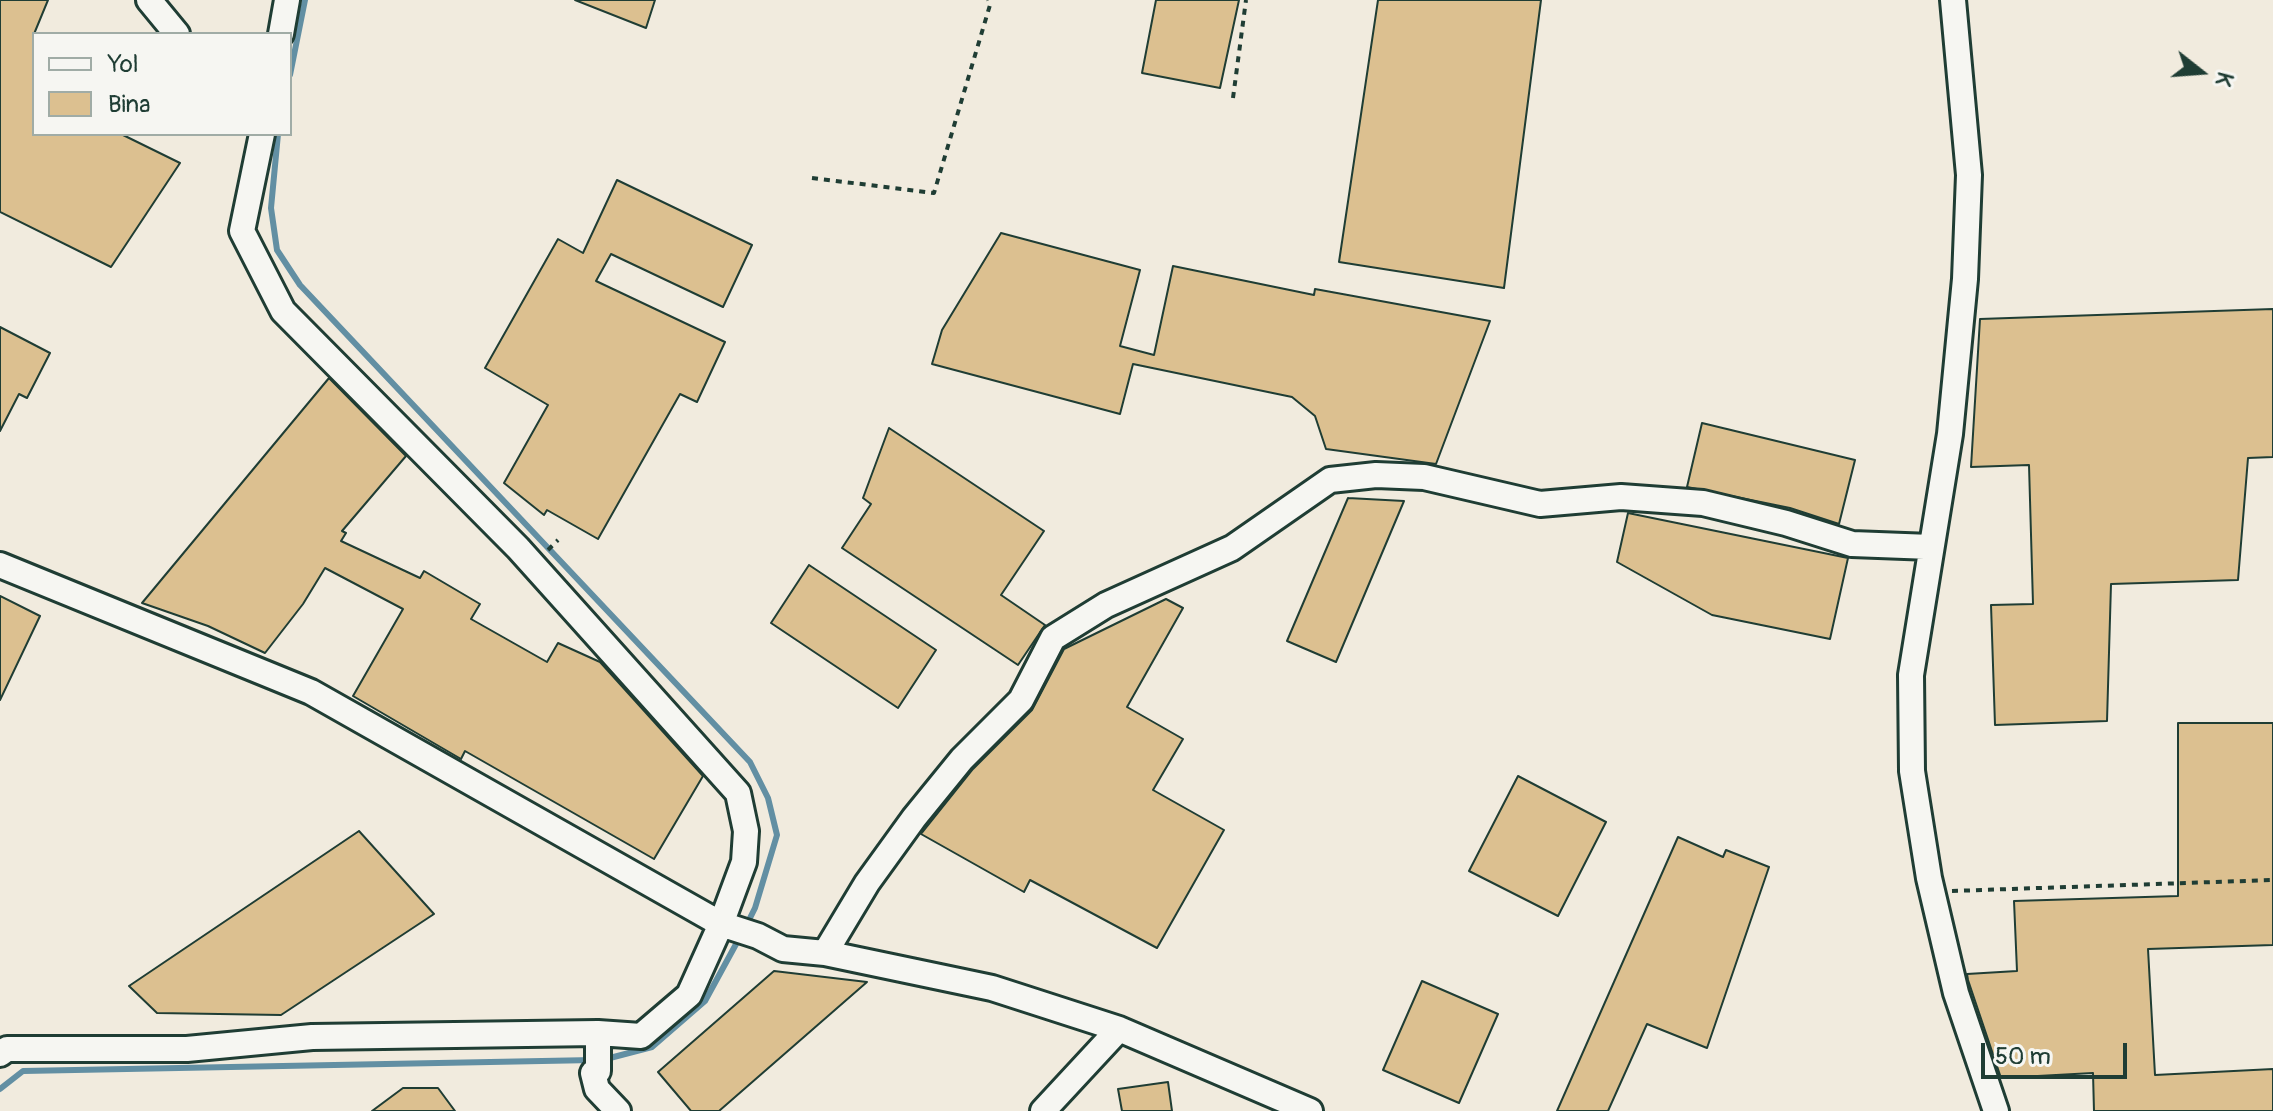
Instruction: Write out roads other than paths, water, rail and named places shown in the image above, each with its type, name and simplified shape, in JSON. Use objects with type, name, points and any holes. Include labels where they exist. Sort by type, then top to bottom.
[{"type":"street","points":[[149,0],[175,32]]},
{"type":"street","points":[[281,32],[287,0]]},
{"type":"street","points":[[1953,0],[1969,175],[1966,249],[1950,434],[1911,689],[1912,771],[1932,892],[1956,993],[1996,1111]]},
{"type":"street","points":[[0,1054],[7,1049],[187,1049],[312,1037],[598,1051],[641,1036],[689,995],[726,925],[744,862],[746,831],[738,793],[518,548],[283,311],[242,231],[262,136]]},
{"type":"street","points":[[825,953],[867,883],[914,818],[962,759],[1021,700],[1053,638],[1106,605],[1232,548],[1330,480],[1376,475],[1424,477],[1540,504],[1621,497],[1703,503],[1786,523],[1852,544],[1931,547]]},
{"type":"street","points":[[0,565],[311,692],[726,925],[783,949],[825,953],[992,988],[1119,1029],[1310,1111]]},
{"type":"street","points":[[1043,1111],[1119,1029]]},
{"type":"street","points":[[598,1051],[593,1073],[597,1089],[618,1111]]},
{"type":"waterway","points":[[292,65],[305,0]]},
{"type":"waterway","points":[[278,136],[271,208],[277,250],[300,285],[750,762],[768,798],[777,835],[755,908],[746,926]]},
{"type":"waterway","points":[[606,1059],[652,1047],[705,1001],[741,935]]},
{"type":"waterway","points":[[0,1089],[23,1071],[594,1060]]}]
